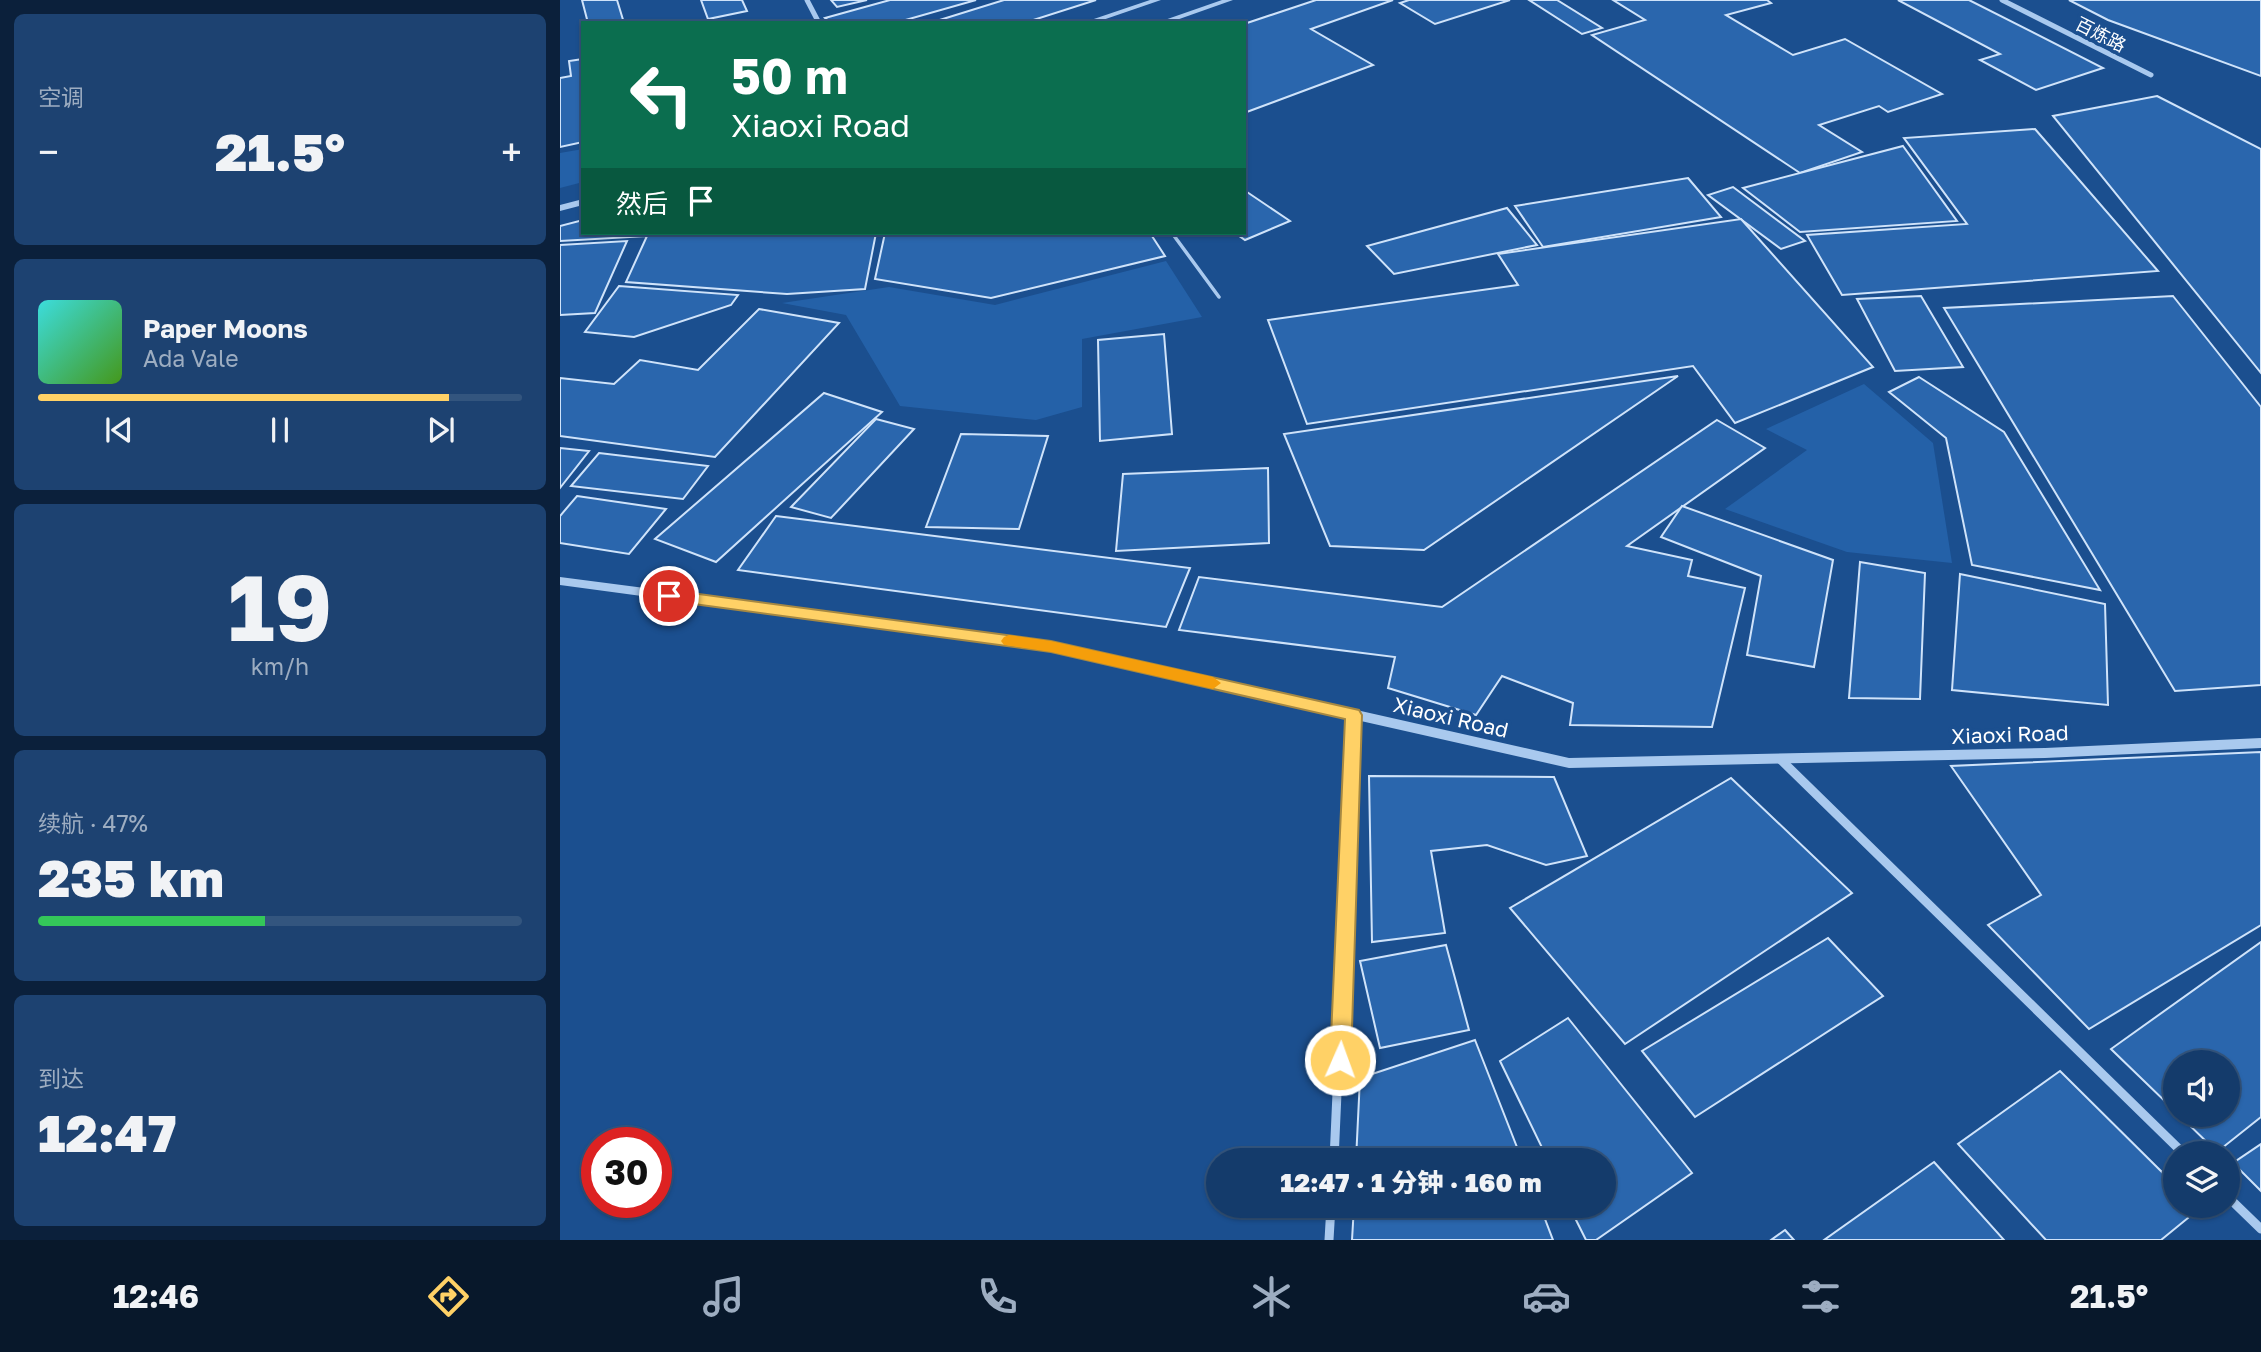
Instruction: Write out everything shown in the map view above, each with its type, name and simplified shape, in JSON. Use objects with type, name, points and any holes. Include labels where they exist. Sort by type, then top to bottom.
[{"type":"street","points":[[807,0],[818,21]]},
{"type":"street","points":[[1092,21],[1157,0]]},
{"type":"street","points":[[1166,21],[1229,0]]},
{"type":"street","name":"百炼路","points":[[2002,0],[2151,75]]},
{"type":"street","points":[[560,208],[581,203]]},
{"type":"street","name":"Xiaoxi Road","points":[[560,581],[1051,646],[1569,763],[2045,753],[2261,743]]},
{"type":"street","points":[[1335,1148],[1353,715]]},
{"type":"street","points":[[1780,759],[2171,1141]]},
{"type":"street","points":[[2240,1209],[2261,1229]]},
{"type":"street","points":[[1329,1240],[1330,1218]]},
{"type":"lane","points":[[1173,235],[1219,297]]},
{"type":"shaded area","points":[[581,149],[581,183],[560,188],[560,153]]},
{"type":"shaded area","points":[[1166,261],[1202,317],[1082,339],[1082,407],[1036,420],[900,406],[846,315],[782,303],[889,287],[995,305]]},
{"type":"shaded area","points":[[1864,384],[1933,443],[1952,563],[1847,552],[1725,509],[1807,450],[1766,429]]},
{"type":"building","points":[[582,0],[617,0],[623,21],[587,21]]},
{"type":"building","points":[[701,0],[742,0],[747,11],[708,19]]},
{"type":"building","points":[[831,0],[867,0],[837,7]]},
{"type":"building","points":[[890,0],[976,0],[902,21],[829,21],[825,18]]},
{"type":"building","points":[[1004,0],[1096,0],[1030,21],[936,21]]},
{"type":"building","points":[[1316,0],[1393,0],[1311,29],[1373,65],[1246,112],[1246,23]]},
{"type":"building","points":[[1409,0],[1510,0],[1435,24],[1400,3]]},
{"type":"building","points":[[1529,0],[1557,0],[1602,28],[1582,34]]},
{"type":"building","points":[[1613,0],[1767,0],[1771,3],[1726,15],[1793,55],[1845,39],[1942,94],[1888,112],[1879,106],[1819,125],[1862,152],[1800,173],[1592,35],[1645,20]]},
{"type":"building","points":[[1898,0],[1969,0],[2103,68],[2036,90],[1980,60],[2000,54]]},
{"type":"building","points":[[2069,0],[2261,0],[2261,76],[2108,20]]},
{"type":"building","points":[[581,59],[581,142],[560,147],[560,78],[571,76],[569,61]]},
{"type":"building","points":[[2157,96],[2261,149],[2261,373],[2053,116]]},
{"type":"building","points":[[2035,129],[2158,271],[1842,295],[1807,235],[1967,224],[1904,138]]},
{"type":"building","points":[[1903,146],[1957,221],[1800,232],[1743,188]]},
{"type":"building","points":[[1688,178],[1721,217],[1543,247],[1515,206]]},
{"type":"building","points":[[1733,187],[1805,241],[1781,249],[1708,195]]},
{"type":"building","points":[[1246,191],[1290,221],[1245,240],[1238,235],[1246,235]]},
{"type":"building","points":[[1507,208],[1537,245],[1394,274],[1367,246]]},
{"type":"building","points":[[1741,219],[1873,367],[1735,423],[1693,366],[1307,424],[1268,320],[1518,285],[1498,254]]},
{"type":"building","points":[[581,221],[581,235],[876,235],[865,289],[787,294],[626,282],[647,236],[560,241],[560,226]]},
{"type":"building","points":[[885,235],[1151,235],[1165,256],[991,298],[875,279]]},
{"type":"building","points":[[627,241],[595,313],[560,315],[560,245]]},
{"type":"building","points":[[619,286],[738,295],[731,305],[634,337],[585,332]]},
{"type":"building","points":[[1921,296],[1963,367],[1895,371],[1857,299]]},
{"type":"building","points":[[2173,296],[2261,407],[2261,685],[2175,691],[1944,308]]},
{"type":"building","points":[[759,309],[839,323],[715,457],[560,436],[560,378],[614,384],[640,360],[698,370]]},
{"type":"building","points":[[1164,334],[1172,434],[1100,441],[1098,340]]},
{"type":"building","points":[[1678,376],[1424,550],[1330,546],[1284,434]]},
{"type":"building","points":[[1919,377],[2004,432],[2100,590],[1972,565],[1946,438],[1889,392]]},
{"type":"building","points":[[824,393],[882,412],[716,562],[655,539]]},
{"type":"building","points":[[876,419],[914,429],[831,518],[791,507]]},
{"type":"building","points":[[1717,420],[1765,448],[1627,546],[1692,560],[1688,576],[1745,588],[1712,727],[1570,725],[1573,703],[1502,676],[1476,715],[1388,688],[1395,657],[1179,630],[1199,577],[1442,607]]},
{"type":"building","points":[[961,434],[1048,436],[1019,529],[926,527]]},
{"type":"building","points":[[560,448],[589,451],[560,488]]},
{"type":"building","points":[[599,453],[708,466],[683,499],[571,486]]},
{"type":"building","points":[[1268,468],[1269,543],[1116,551],[1123,474]]},
{"type":"building","points":[[577,496],[666,509],[629,554],[560,543],[560,516]]},
{"type":"building","points":[[1682,506],[1833,560],[1814,667],[1747,655],[1761,576],[1661,537]]},
{"type":"building","points":[[776,516],[1190,568],[1166,627],[738,570]]},
{"type":"building","points":[[1860,562],[1925,573],[1920,699],[1849,698]]},
{"type":"building","points":[[1960,574],[2105,604],[2108,705],[1952,690]]},
{"type":"building","points":[[2261,752],[2261,925],[2089,1029],[1988,925],[2041,895],[1951,766]]},
{"type":"building","points":[[1369,776],[1554,777],[1587,856],[1546,865],[1487,845],[1431,851],[1445,933],[1372,942]]},
{"type":"building","points":[[1731,778],[1852,893],[1625,1044],[1510,908]]},
{"type":"building","points":[[1828,938],[1883,996],[1695,1117],[1642,1051]]},
{"type":"building","points":[[2261,942],[2261,1117],[2231,1141],[2206,1141],[2191,1127],[2240,1127],[2240,1050],[2163,1050],[2163,1099],[2111,1049]]},
{"type":"building","points":[[1446,945],[1469,1030],[1380,1048],[1360,961]]},
{"type":"building","points":[[1568,1018],[1692,1173],[1596,1240],[1586,1240],[1575,1218],[1616,1218],[1616,1148],[1542,1148],[1500,1061]]},
{"type":"building","points":[[1475,1040],[1517,1148],[1357,1148],[1360,1078]]},
{"type":"building","points":[[2060,1071],[2163,1173],[2163,1218],[2188,1218],[2161,1240],[2046,1240],[1958,1144]]},
{"type":"building","points":[[2261,1144],[2261,1191],[2240,1170],[2240,1158]]},
{"type":"building","points":[[1934,1162],[2004,1240],[1824,1240]]},
{"type":"building","points":[[1353,1218],[1545,1218],[1553,1240],[1352,1240]]},
{"type":"building","points":[[1785,1230],[1794,1240],[1771,1240]]},
{"type":"slow traffic","points":[[1009,641],[1051,646],[1213,683]]},
{"type":"route","points":[[669,596],[1051,646],[1353,715],[1340,1060]]}]
